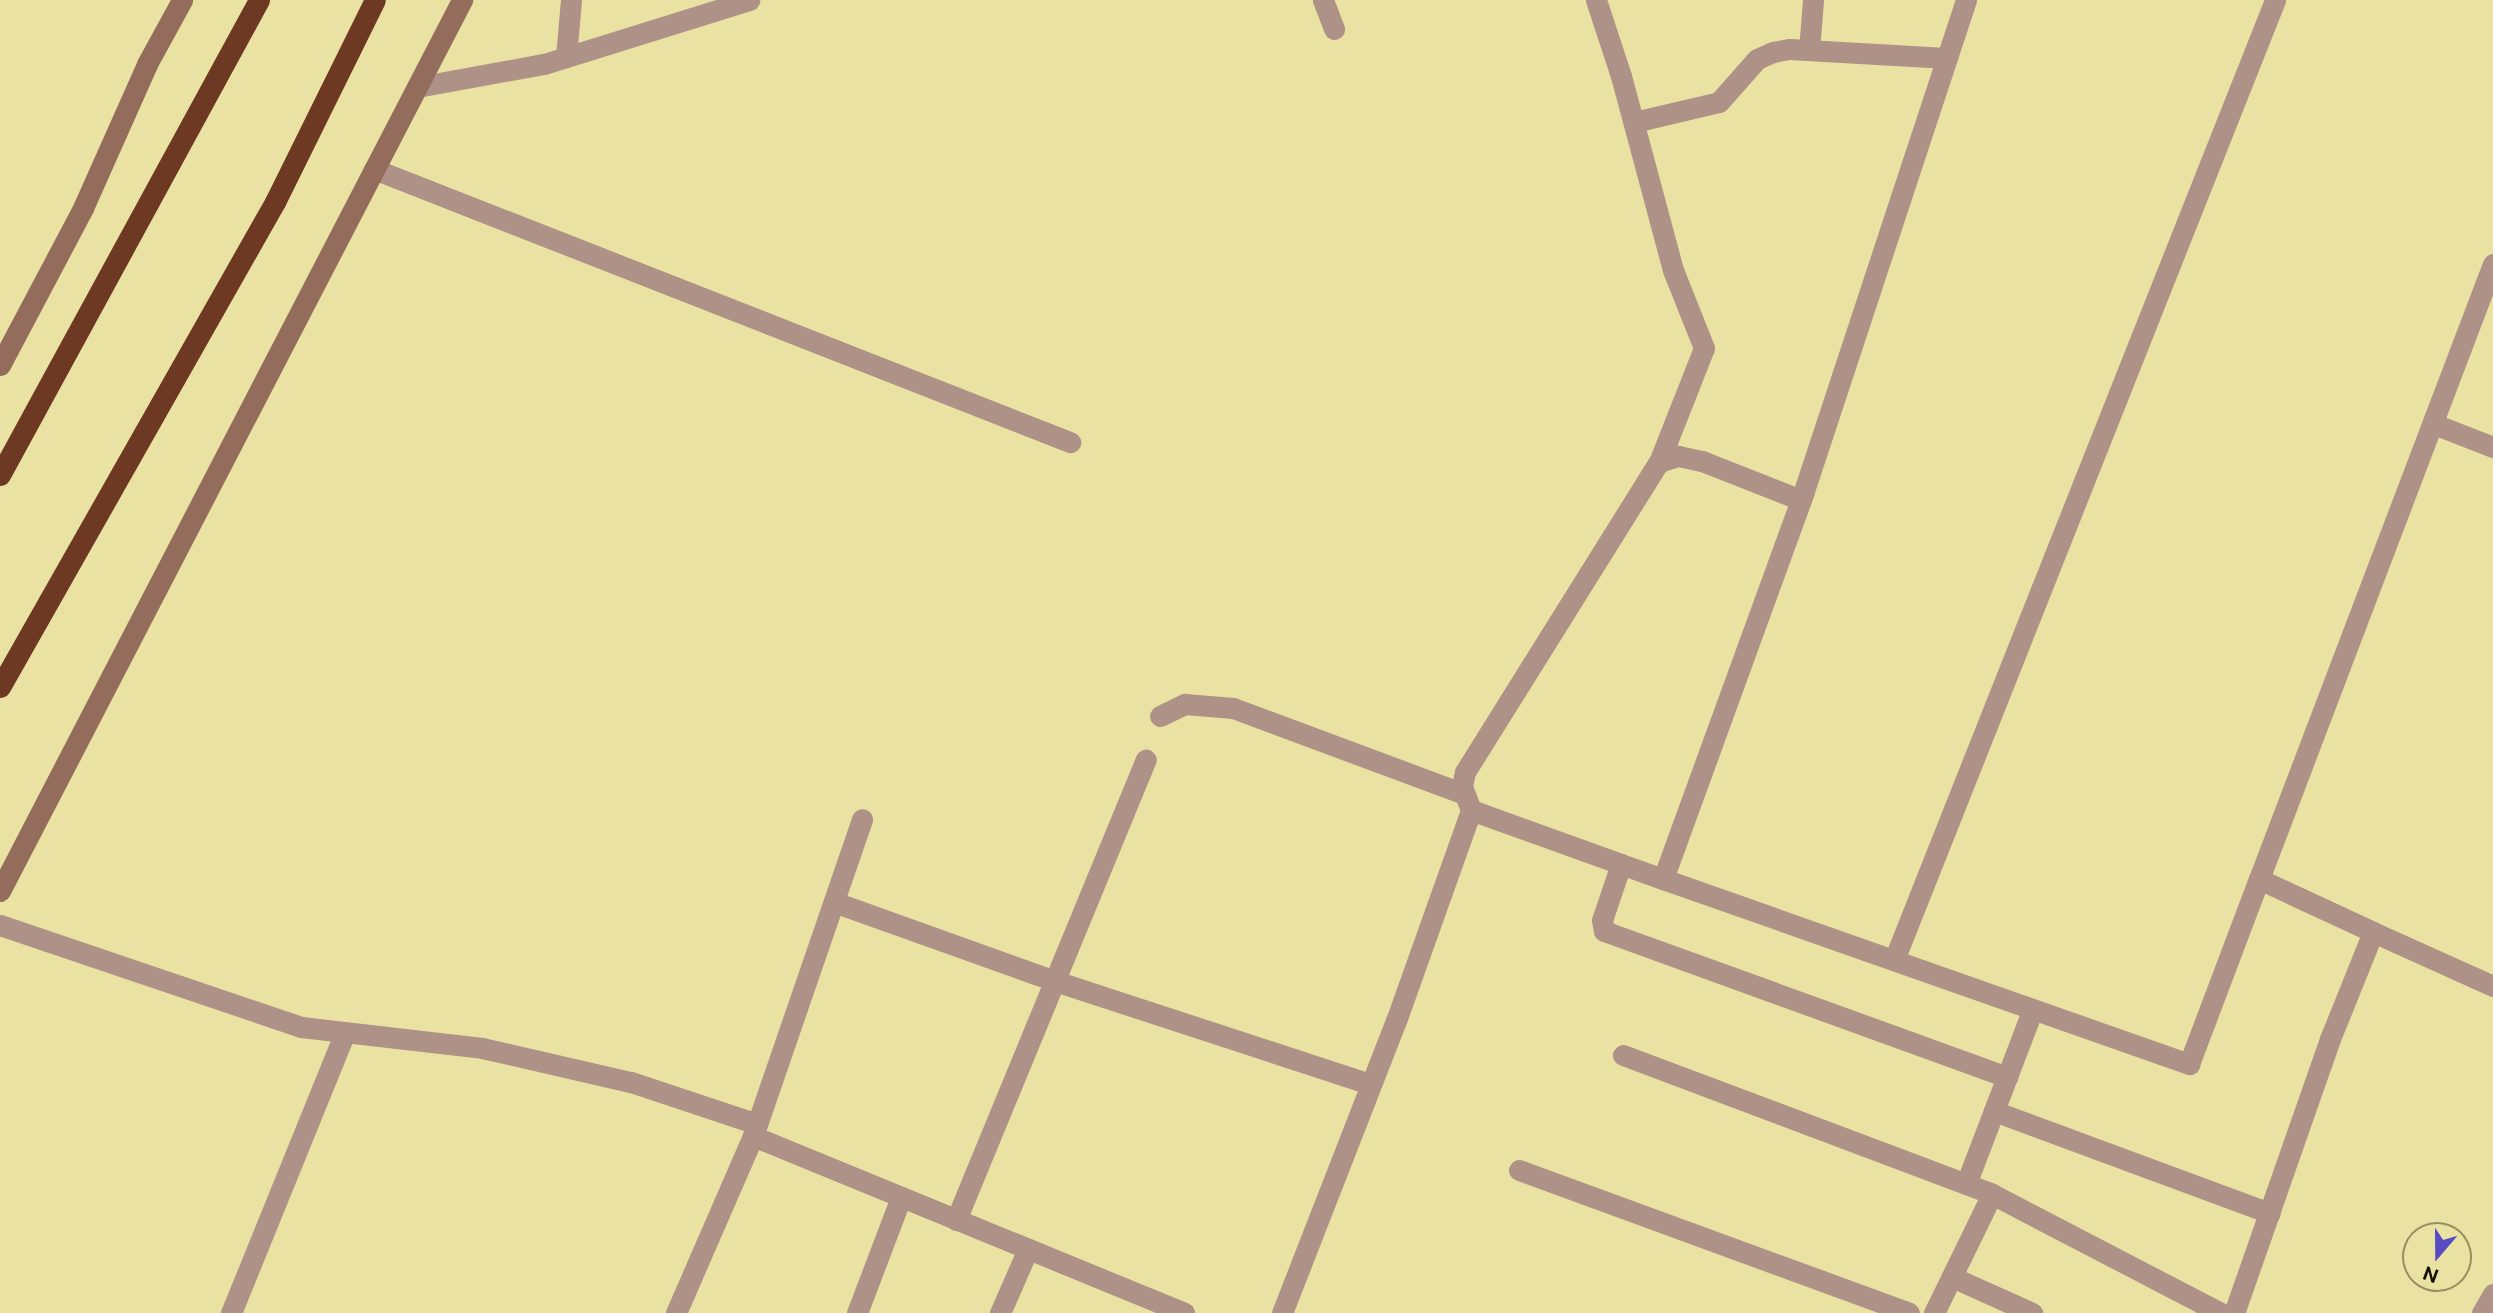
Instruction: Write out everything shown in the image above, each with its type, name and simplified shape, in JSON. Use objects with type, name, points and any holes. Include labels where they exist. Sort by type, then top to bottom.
[{"type":"highway","points":[[0,475],[259,0]]},
{"type":"highway","points":[[0,687],[275,202],[374,0]]},
{"type":"street","points":[[0,365],[83,208],[147,64],[182,0]]},
{"type":"street","points":[[566,57],[571,0]]},
{"type":"street","points":[[416,87],[566,57],[749,0]]},
{"type":"street","points":[[1323,0],[1334,29]]},
{"type":"street","points":[[1282,1313],[1371,1084],[1467,802],[1465,772],[1659,462],[1704,348],[1673,270],[1634,122],[1596,0]]},
{"type":"street","points":[[1809,50],[1813,0]]},
{"type":"street","points":[[1663,879],[1801,500],[1966,0]]},
{"type":"street","points":[[1894,960],[2275,0]]},
{"type":"street","points":[[0,891],[458,7]]},
{"type":"street","points":[[1634,122],[1707,108],[1727,95],[1757,59],[1789,49],[1947,58]]},
{"type":"street","points":[[374,169],[1070,442]]},
{"type":"street","points":[[1160,716],[1185,704],[1233,708],[1621,864],[2189,1064],[2493,264]]},
{"type":"street","points":[[2434,424],[2493,447]]},
{"type":"street","points":[[1659,462],[1678,456],[1702,461],[1801,500]]},
{"type":"street","points":[[956,1220],[1146,760]]},
{"type":"street","points":[[676,1313],[755,1130],[862,819]]},
{"type":"street","points":[[1621,864],[1602,920],[1604,931],[2007,1077]]},
{"type":"street","points":[[2259,879],[2373,932],[2492,981]]},
{"type":"street","points":[[834,902],[1055,981],[1371,1084]]},
{"type":"street","points":[[0,925],[301,1027],[344,1035],[482,1048],[631,1082],[755,1130],[901,1197],[1184,1313]]},
{"type":"street","points":[[2234,1313],[2373,932]]},
{"type":"street","points":[[1966,1184],[2032,1009]]},
{"type":"street","points":[[231,1313],[344,1035]]},
{"type":"street","points":[[1623,1055],[1992,1194],[2221,1313]]},
{"type":"street","points":[[1994,1111],[2270,1213]]},
{"type":"street","points":[[1518,1170],[1909,1313]]},
{"type":"street","points":[[1934,1313],[1992,1194]]},
{"type":"street","points":[[857,1313],[901,1197]]},
{"type":"street","points":[[1000,1313],[1028,1249]]},
{"type":"street","points":[[1952,1276],[2032,1313]]},
{"type":"street","points":[[2483,1313],[2493,1294]]}]
